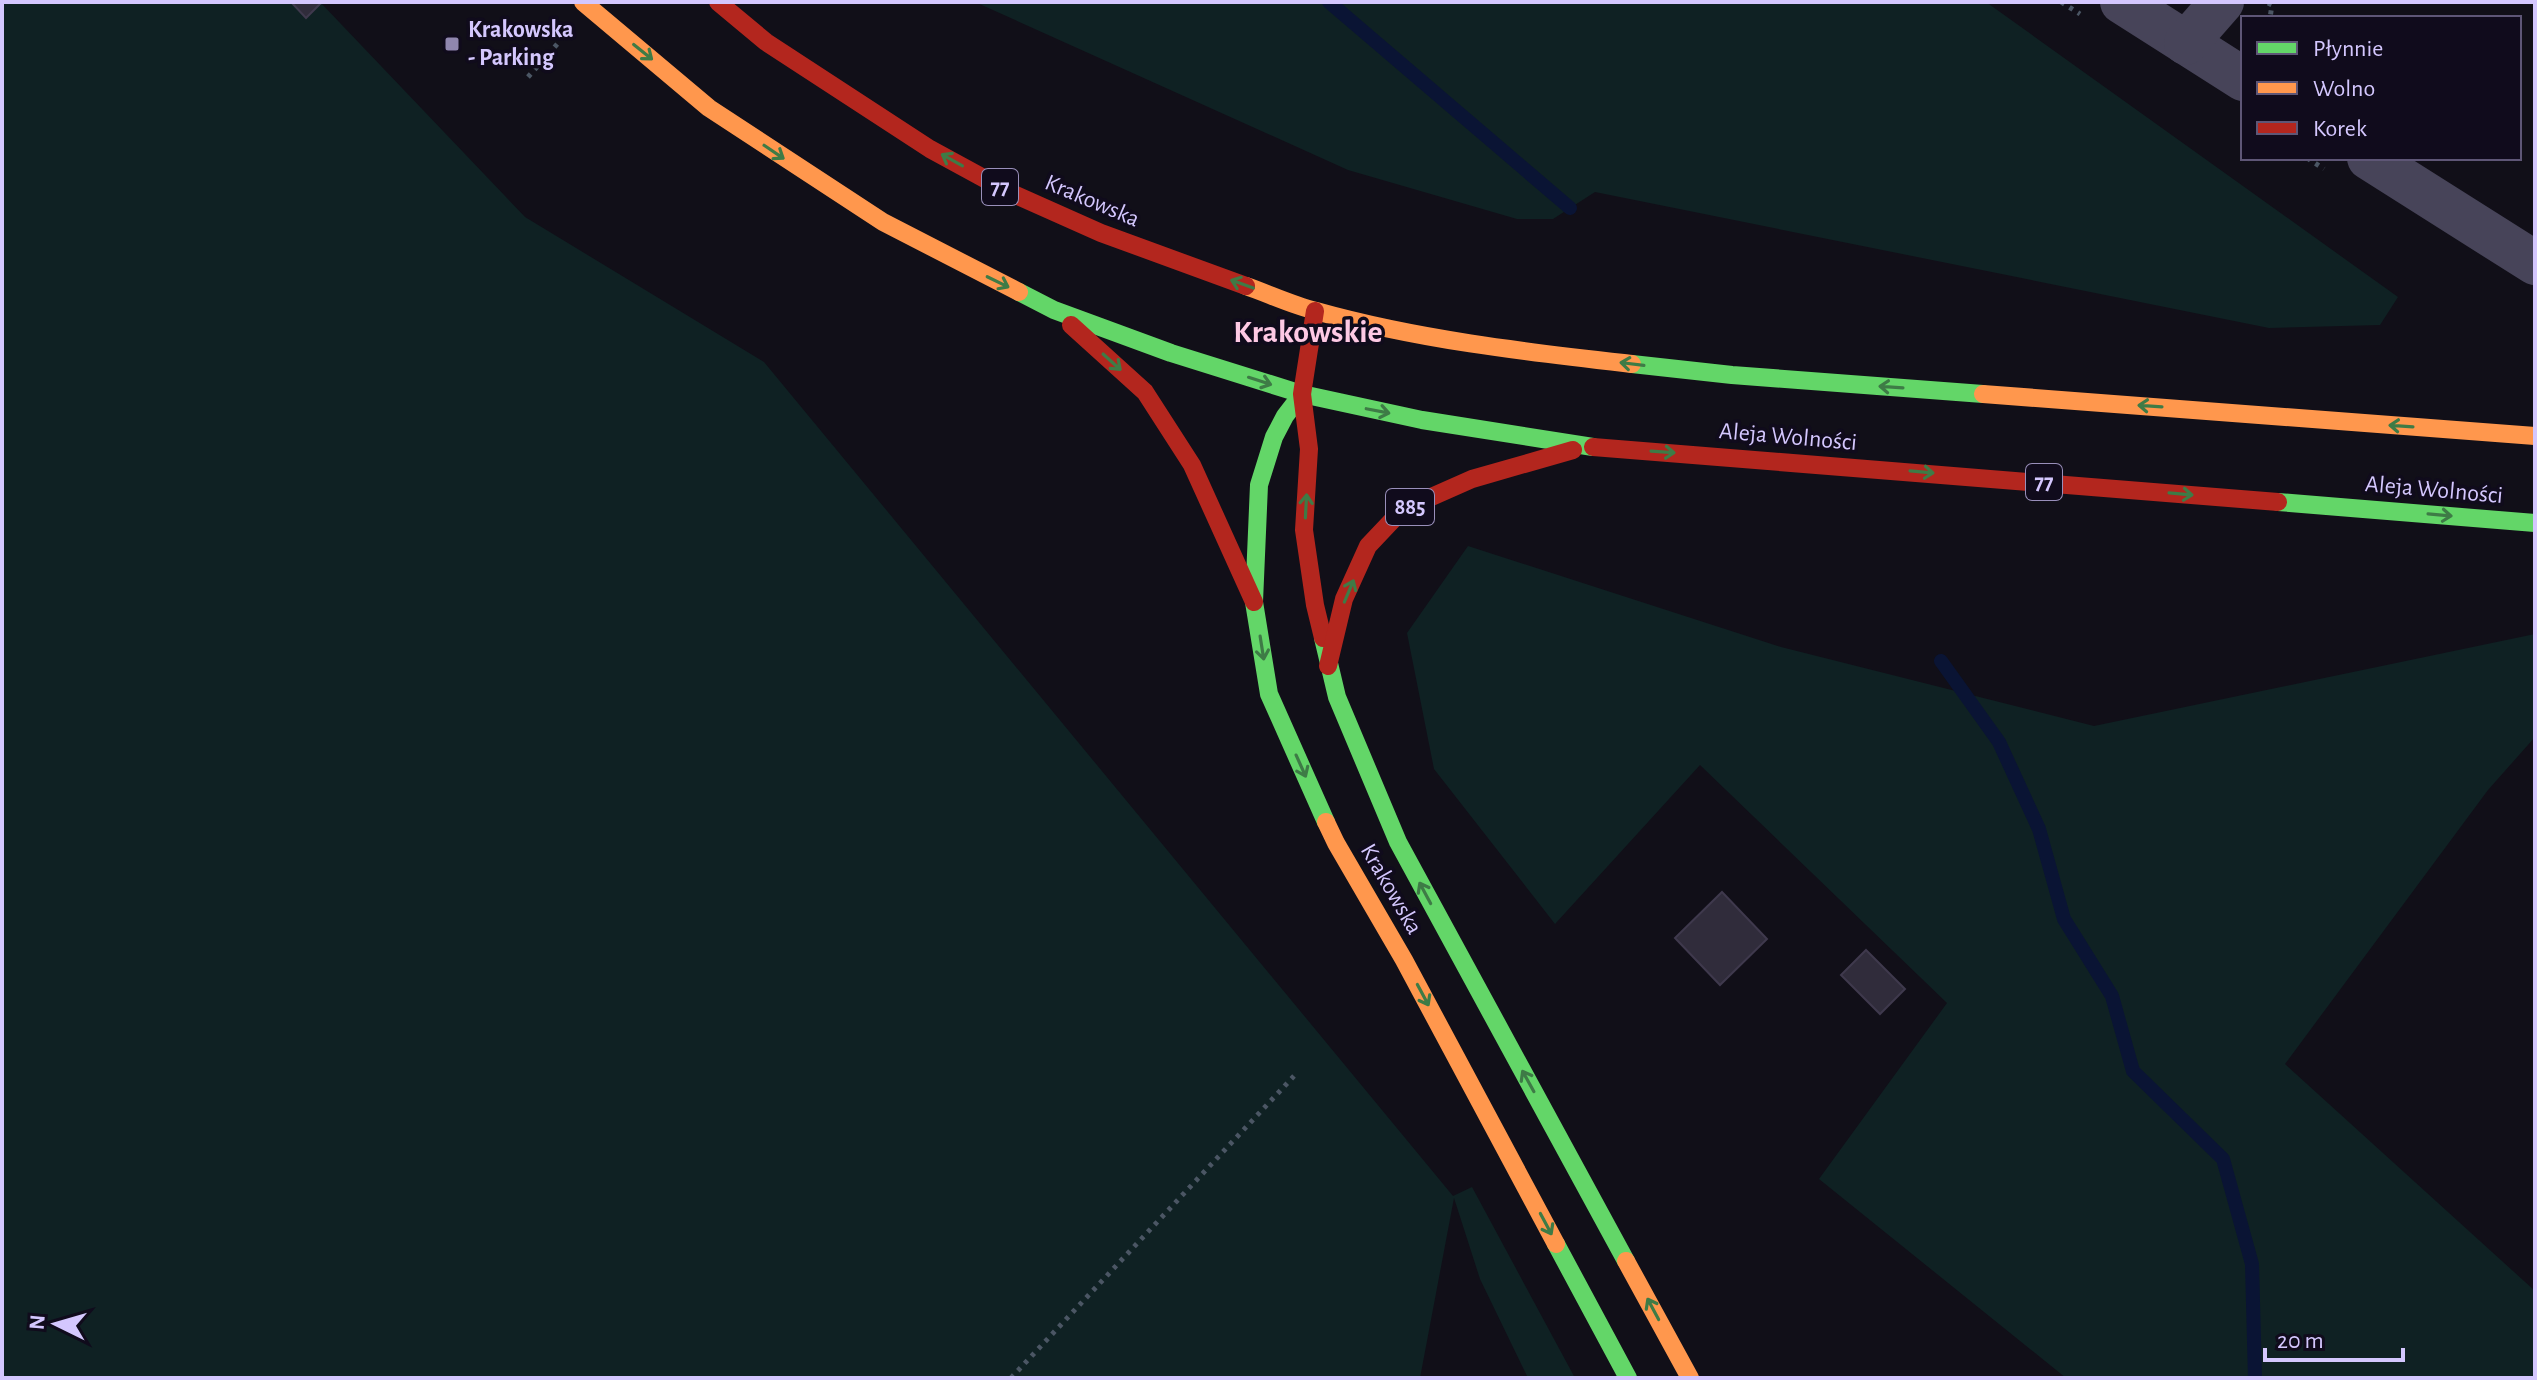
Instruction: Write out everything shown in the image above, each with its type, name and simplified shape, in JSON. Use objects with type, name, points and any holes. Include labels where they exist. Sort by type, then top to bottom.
[{"type":"main road","name":"77","points":[[583,2],[709,108],[799,169],[883,222],[1054,310]]},
{"type":"main road","name":"Krakowska","points":[[718,2],[766,42],[930,149],[1009,192],[1101,233],[1315,311],[1302,394],[1309,449],[1304,530],[1315,605],[1337,697],[1398,842],[1690,1378]]},
{"type":"main road","name":"Aleja Wolności","points":[[1054,310],[1171,353],[1302,394],[1422,420],[1585,446],[2535,523]]},
{"type":"main road","points":[[1054,310],[1145,392],[1192,465],[1254,602]]},
{"type":"main road","name":"77","points":[[1315,311],[1519,351],[1732,375],[2535,436]]},
{"type":"main road","name":"Krakowska","points":[[1302,394],[1274,437],[1259,485],[1254,602],[1269,694],[1336,843],[1404,960],[1628,1378]]},
{"type":"main road","name":"885","points":[[1328,666],[1344,599],[1368,546],[1402,510],[1472,479],[1585,446]]},
{"type":"street","points":[[2122,2],[2241,78]]},
{"type":"street","points":[[2186,43],[2222,2]]},
{"type":"street","points":[[2372,160],[2535,263]]},
{"type":"path","points":[[1011,1378],[1294,1076]]},
{"type":"shaded area","points":[[2,2],[320,2],[525,217],[764,362],[1453,1196],[1472,1187],[1575,1378],[1528,1378],[1480,1279],[1454,1198],[1420,1378],[2,1378]]},
{"type":"shaded area","points":[[975,2],[1986,2],[2398,297],[2380,325],[2269,328],[1595,192],[1553,219],[1517,219],[1348,170]]},
{"type":"shaded area","points":[[1468,546],[1781,647],[2094,726],[2535,634],[2535,737],[2488,790],[2285,1064],[2535,1291],[2535,1378],[2066,1378],[1819,1179],[1947,1003],[1700,765],[1555,924],[1434,769],[1407,633]]},
{"type":"building","points":[[291,2],[322,2],[306,18]]},
{"type":"building","points":[[1722,892],[1767,939],[1720,985],[1675,938]]},
{"type":"building","points":[[1866,950],[1905,989],[1880,1014],[1841,975]]},
{"type":"waterway","points":[[1329,2],[1570,208]]},
{"type":"waterway","points":[[1941,661],[1999,742],[2039,829],[2064,919],[2112,996],[2133,1071],[2223,1159],[2252,1264],[2255,1378]]},
{"type":"traffic: fast","points":[[1019,292],[1054,310],[1171,353],[1302,394],[1422,420],[1593,447]]},
{"type":"traffic: fast","points":[[1632,364],[1732,375],[1983,394]]},
{"type":"traffic: fast","points":[[1302,394],[1274,437],[1259,485],[1254,602],[1269,694],[1326,822]]},
{"type":"traffic: fast","points":[[2278,502],[2535,523]]},
{"type":"traffic: fast","points":[[1323,638],[1337,697],[1398,842],[1626,1261]]},
{"type":"traffic: fast","points":[[1556,1244],[1628,1378]]},
{"type":"traffic: slow","points":[[583,2],[709,108],[883,222],[1019,292]]},
{"type":"traffic: slow","points":[[1246,286],[1307,309],[1394,330],[1513,350],[1632,364]]},
{"type":"traffic: slow","points":[[1983,394],[2535,436]]},
{"type":"traffic: slow","points":[[1326,822],[1404,960],[1556,1244]]},
{"type":"traffic: slow","points":[[1626,1261],[1690,1378]]},
{"type":"traffic: jam","points":[[718,2],[766,42],[930,149],[1009,192],[1101,233],[1246,286]]},
{"type":"traffic: jam","points":[[1315,311],[1302,394],[1309,449],[1304,530],[1323,638]]},
{"type":"traffic: jam","points":[[1071,325],[1145,392],[1192,465],[1254,602]]},
{"type":"traffic: jam","points":[[1593,447],[2278,502]]},
{"type":"traffic: jam","points":[[1328,666],[1344,599],[1368,546],[1402,510],[1472,479],[1573,450]]},
{"type":"place","name":"Krakowska - Parking","points":[[452,44]]},
{"type":"district","name":"Krakowskie","points":[[1308,332]]}]
